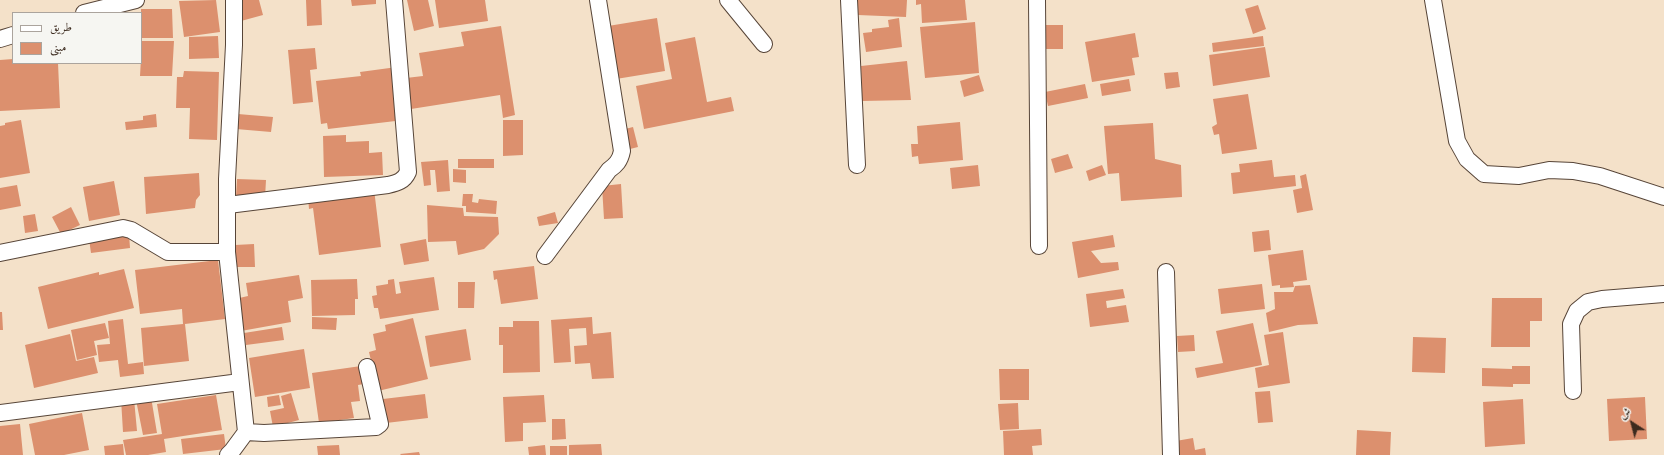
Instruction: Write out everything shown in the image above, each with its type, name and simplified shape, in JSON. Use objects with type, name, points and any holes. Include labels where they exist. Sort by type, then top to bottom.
[{"type":"street","points":[[88,12],[136,0]]},
{"type":"street","points":[[228,455],[246,432],[227,252],[227,179],[234,45],[234,0]]},
{"type":"street","points":[[228,204],[388,185],[400,182],[404,178],[408,172],[394,0]]},
{"type":"street","points":[[545,256],[608,170],[618,163],[621,157],[622,152],[598,0]]},
{"type":"street","points":[[728,0],[764,44]]},
{"type":"street","points":[[849,0],[857,165]]},
{"type":"street","points":[[1037,0],[1038,246]]},
{"type":"street","points":[[1433,0],[1457,141],[1467,159],[1484,174],[1520,176],[1549,170],[1573,171],[1600,176],[1664,197]]},
{"type":"street","points":[[0,39],[12,35]]},
{"type":"street","points":[[0,253],[123,228],[131,230],[168,252],[227,252]]},
{"type":"street","points":[[1166,272],[1171,455]]},
{"type":"street","points":[[1573,391],[1571,324],[1577,311],[1588,302],[1602,299],[1664,294]]},
{"type":"street","points":[[246,432],[264,433],[376,427],[380,424],[367,367]]},
{"type":"street","points":[[0,413],[240,382]]},
{"type":"building","points":[[216,0],[220,32],[184,37],[179,1]]},
{"type":"building","points":[[236,0],[259,0],[263,15],[241,21]]},
{"type":"building","points":[[306,0],[321,0],[322,25],[307,26]]},
{"type":"building","points":[[351,0],[376,0],[376,4],[352,6]]},
{"type":"building","points":[[407,0],[428,0],[434,26],[414,31]]},
{"type":"building","points":[[435,0],[485,0],[488,21],[439,28]]},
{"type":"building","points":[[858,0],[907,0],[906,17],[858,15]]},
{"type":"building","points":[[916,0],[965,0],[967,20],[922,23],[921,4],[916,5]]},
{"type":"building","points":[[1258,5],[1266,29],[1253,34],[1245,9]]},
{"type":"building","points":[[141,9],[172,9],[173,38],[142,38]]},
{"type":"building","points":[[657,18],[665,71],[616,79],[608,26]]},
{"type":"building","points":[[899,18],[902,47],[866,52],[863,33],[872,32],[872,29],[889,27],[888,20]]},
{"type":"building","points":[[975,22],[979,73],[925,78],[920,27]]},
{"type":"building","points":[[1043,25],[1063,25],[1063,49],[1043,49]]},
{"type":"building","points":[[501,26],[515,115],[503,118],[500,95],[411,109],[406,78],[423,76],[419,53],[464,46],[461,32]]},
{"type":"building","points":[[1135,33],[1139,57],[1132,58],[1135,75],[1092,82],[1085,42]]},
{"type":"building","points":[[218,36],[219,58],[189,59],[189,37]]},
{"type":"building","points":[[1263,36],[1264,46],[1213,52],[1212,43]]},
{"type":"building","points":[[695,37],[707,102],[731,97],[734,111],[644,129],[636,86],[672,79],[665,43]]},
{"type":"building","points":[[142,41],[174,41],[172,76],[140,76],[141,64],[142,64]]},
{"type":"building","points":[[1265,47],[1270,77],[1213,86],[1209,55]]},
{"type":"building","points":[[315,48],[317,69],[310,70],[313,102],[293,104],[288,50]]},
{"type":"building","points":[[12,59],[12,64],[58,64],[60,108],[0,111],[0,60]]},
{"type":"building","points":[[907,61],[911,100],[862,101],[861,66]]},
{"type":"building","points":[[397,67],[404,120],[328,129],[327,123],[321,124],[316,81],[361,76],[360,72]]},
{"type":"building","points":[[184,71],[219,72],[217,140],[189,139],[190,108],[176,108],[177,77],[183,77]]},
{"type":"building","points":[[1178,72],[1180,87],[1166,89],[1164,73]]},
{"type":"building","points":[[979,75],[984,91],[964,97],[960,81]]},
{"type":"building","points":[[1129,79],[1131,91],[1102,96],[1100,84]]},
{"type":"building","points":[[1085,84],[1088,98],[1048,106],[1045,92]]},
{"type":"building","points":[[1248,94],[1257,149],[1222,154],[1219,134],[1214,135],[1212,127],[1217,124],[1213,99]]},
{"type":"building","points":[[156,114],[157,127],[126,130],[125,122],[143,120],[143,116]]},
{"type":"building","points":[[238,114],[273,117],[271,132],[236,129]]},
{"type":"building","points":[[21,120],[30,173],[0,178],[0,126],[5,125],[5,123]]},
{"type":"building","points":[[503,120],[523,120],[523,155],[503,156]]},
{"type":"building","points":[[960,122],[963,160],[919,164],[918,156],[912,157],[911,144],[918,144],[917,126]]},
{"type":"building","points":[[1153,123],[1155,159],[1181,165],[1182,197],[1121,201],[1119,173],[1108,174],[1104,126]]},
{"type":"building","points":[[633,127],[638,147],[626,150],[621,130]]},
{"type":"building","points":[[346,135],[346,142],[369,141],[369,153],[382,152],[383,175],[324,177],[323,136]]},
{"type":"building","points":[[1068,154],[1073,168],[1055,173],[1051,159]]},
{"type":"building","points":[[458,159],[494,159],[494,168],[458,168]]},
{"type":"building","points":[[448,160],[450,191],[437,192],[435,170],[430,170],[431,185],[424,186],[421,162]]},
{"type":"building","points":[[1272,160],[1274,177],[1295,175],[1296,186],[1233,194],[1231,173],[1240,172],[1239,164]]},
{"type":"building","points":[[978,165],[980,186],[952,189],[950,168]]},
{"type":"building","points":[[1102,165],[1106,175],[1089,181],[1086,171]]},
{"type":"building","points":[[453,169],[466,170],[466,183],[453,182]]},
{"type":"building","points":[[199,173],[200,195],[196,200],[195,208],[146,214],[144,177]]},
{"type":"building","points":[[1306,174],[1313,210],[1297,213],[1293,190],[1302,188],[1300,176]]},
{"type":"building","points":[[237,179],[266,180],[265,198],[236,197]]},
{"type":"building","points":[[114,181],[120,215],[89,221],[83,187]]},
{"type":"building","points":[[621,184],[623,218],[604,219],[602,186]]},
{"type":"building","points":[[17,185],[21,206],[0,210],[0,188]]},
{"type":"building","points":[[374,189],[381,247],[319,255],[313,208],[309,209],[308,197]]},
{"type":"building","points":[[463,194],[473,194],[472,202],[478,203],[479,199],[497,201],[496,214],[466,212],[466,206],[462,206]]},
{"type":"building","points":[[427,205],[463,208],[464,216],[498,217],[499,234],[484,249],[458,255],[456,241],[428,242]]},
{"type":"building","points":[[71,207],[80,225],[61,234],[52,217]]},
{"type":"building","points":[[555,212],[558,223],[539,226],[537,217]]},
{"type":"building","points":[[35,214],[38,231],[25,233],[23,216]]},
{"type":"building","points":[[1269,230],[1271,250],[1254,252],[1252,232]]},
{"type":"building","points":[[129,234],[130,248],[91,253],[89,239]]},
{"type":"building","points":[[1113,235],[1115,247],[1091,251],[1101,263],[1118,262],[1119,270],[1078,278],[1072,242]]},
{"type":"building","points":[[426,239],[429,261],[404,265],[400,244]]},
{"type":"building","points":[[254,244],[255,267],[235,267],[235,245]]},
{"type":"building","points":[[1303,250],[1307,280],[1293,282],[1294,287],[1280,288],[1280,285],[1272,286],[1268,255]]},
{"type":"building","points":[[218,260],[225,319],[185,324],[189,361],[144,366],[141,328],[183,324],[182,309],[140,314],[135,270]]},
{"type":"building","points":[[534,266],[538,299],[501,304],[497,279],[494,280],[493,271]]},
{"type":"building","points":[[124,269],[134,308],[48,329],[38,287],[99,272],[99,275]]},
{"type":"building","points":[[299,275],[303,298],[288,301],[291,322],[241,331],[235,299],[248,296],[246,283]]},
{"type":"building","points":[[434,277],[439,310],[380,319],[378,308],[374,308],[372,296],[377,295],[376,286],[388,284],[388,280],[394,279],[396,294],[401,293],[399,282]]},
{"type":"building","points":[[357,279],[358,299],[355,299],[355,315],[312,316],[311,280]]},
{"type":"building","points":[[458,282],[475,282],[474,308],[458,308]]},
{"type":"building","points":[[1262,284],[1265,309],[1221,314],[1218,289]]},
{"type":"building","points":[[1310,285],[1318,324],[1298,325],[1269,332],[1266,313],[1275,309],[1274,292],[1293,292],[1295,286]]},
{"type":"building","points":[[1123,289],[1125,298],[1106,301],[1107,308],[1126,305],[1129,322],[1090,327],[1086,294]]},
{"type":"building","points":[[1492,298],[1542,298],[1542,321],[1530,321],[1530,347],[1491,347]]},
{"type":"building","points":[[0,312],[2,312],[3,330],[0,330]]},
{"type":"building","points":[[312,317],[337,318],[336,330],[312,329]]},
{"type":"building","points":[[592,317],[593,334],[611,332],[614,378],[592,379],[590,363],[575,364],[574,346],[587,345],[586,328],[569,329],[571,362],[554,363],[551,320]]},
{"type":"building","points":[[413,318],[428,379],[378,391],[369,352],[376,350],[373,334],[386,331],[385,325]]},
{"type":"building","points":[[123,319],[128,364],[143,362],[144,374],[120,377],[118,360],[99,362],[97,345],[110,344],[108,321]]},
{"type":"building","points":[[513,321],[539,321],[540,372],[503,373],[503,345],[499,345],[499,327],[513,327]]},
{"type":"building","points":[[105,323],[109,338],[94,341],[97,355],[77,360],[71,330]]},
{"type":"building","points":[[1253,323],[1262,365],[1197,378],[1195,368],[1223,363],[1216,331]]},
{"type":"building","points":[[282,327],[284,340],[246,345],[244,333]]},
{"type":"building","points":[[466,329],[471,360],[430,367],[425,336]]},
{"type":"building","points":[[1283,332],[1290,383],[1258,388],[1255,368],[1269,365],[1264,335]]},
{"type":"building","points":[[70,334],[76,361],[94,357],[98,373],[34,388],[25,345]]},
{"type":"building","points":[[1194,335],[1195,351],[1178,352],[1177,336]]},
{"type":"building","points":[[1413,337],[1446,338],[1445,373],[1412,372]]},
{"type":"building","points":[[304,349],[310,388],[255,397],[249,358]]},
{"type":"building","points":[[361,366],[364,384],[358,385],[360,401],[351,402],[354,418],[319,423],[312,373]]},
{"type":"building","points":[[1512,366],[1530,366],[1530,384],[1513,384],[1513,387],[1482,386],[1482,368],[1512,369]]},
{"type":"building","points":[[999,369],[1029,369],[1029,400],[1000,400]]},
{"type":"building","points":[[1270,391],[1273,422],[1258,423],[1255,392]]},
{"type":"building","points":[[291,393],[299,420],[273,427],[270,411],[284,408],[281,396]]},
{"type":"building","points":[[425,394],[428,418],[386,423],[383,399]]},
{"type":"building","points":[[216,395],[222,430],[164,439],[166,452],[148,455],[126,455],[123,440],[162,434],[157,404]]},
{"type":"building","points":[[279,395],[281,405],[268,407],[267,397]]},
{"type":"building","points":[[544,395],[546,422],[523,423],[523,441],[505,442],[503,397]]},
{"type":"building","points":[[151,397],[157,433],[143,435],[136,400]]},
{"type":"building","points":[[1645,397],[1647,439],[1609,441],[1607,399]]},
{"type":"building","points":[[121,399],[134,399],[137,431],[123,432]]},
{"type":"building","points":[[1523,399],[1525,444],[1485,447],[1483,402]]},
{"type":"building","points":[[1018,403],[1019,429],[1000,430],[998,404]]},
{"type":"building","points":[[82,413],[89,450],[64,455],[35,455],[29,424]]},
{"type":"building","points":[[552,419],[565,419],[566,439],[552,440]]},
{"type":"building","points":[[20,424],[23,455],[0,455],[0,426]]},
{"type":"building","points":[[1041,429],[1042,445],[1032,446],[1033,455],[1004,455],[1003,431]]},
{"type":"building","points":[[1357,430],[1391,432],[1390,455],[1356,455]]},
{"type":"building","points":[[224,434],[226,449],[183,454],[181,439]]},
{"type":"building","points":[[1193,438],[1195,450],[1205,448],[1206,455],[1173,455],[1170,442]]},
{"type":"building","points":[[123,444],[124,455],[105,455],[104,446]]},
{"type":"building","points":[[601,444],[602,455],[569,455],[569,445]]},
{"type":"building","points":[[339,445],[340,455],[318,455],[317,446]]},
{"type":"building","points":[[545,445],[546,455],[529,455],[528,447]]},
{"type":"building","points":[[550,446],[567,446],[567,455],[550,455]]},
{"type":"building","points":[[419,452],[420,455],[400,454]]}]
